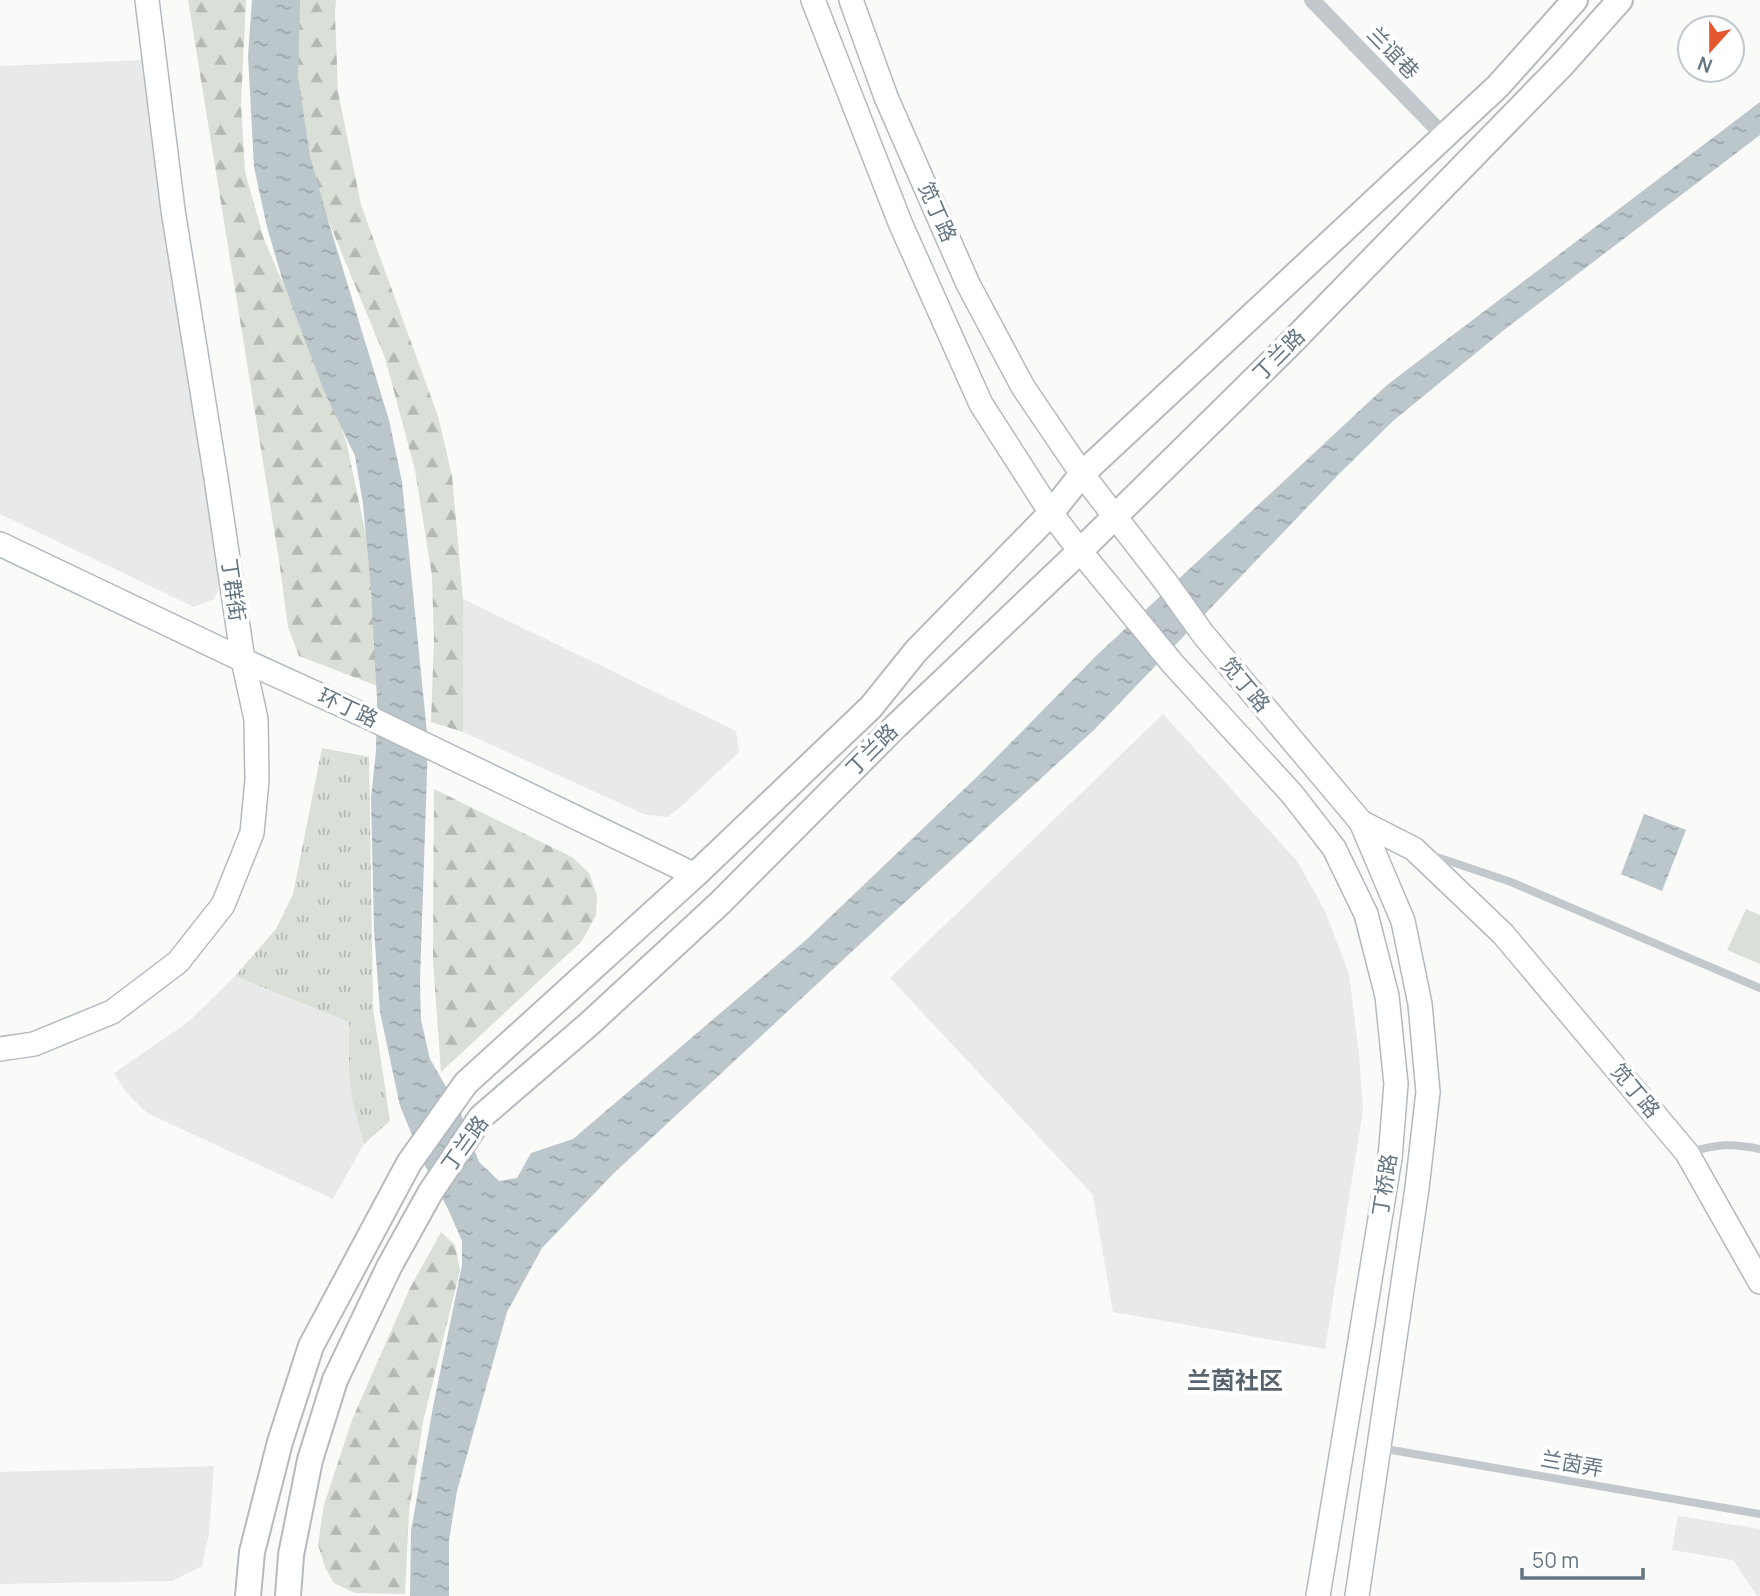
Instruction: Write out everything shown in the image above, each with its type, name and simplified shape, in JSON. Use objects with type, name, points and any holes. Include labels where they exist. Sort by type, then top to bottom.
[{"type":"main road","name":"丁群街","points":[[0,1049],[34,1044],[112,1012],[178,962],[223,905],[252,833],[257,780],[256,719],[243,660],[173,210],[147,0]]},
{"type":"main road","name":"笕丁路","points":[[813,0],[901,225],[981,404],[1051,513],[1080,551],[1173,664],[1292,794]]},
{"type":"main road","name":"笕丁路","points":[[851,0],[886,97],[968,284],[1023,387],[1082,474],[1203,634],[1361,822],[1414,849],[1503,934],[1687,1153],[1760,1282]]},
{"type":"main road","name":"丁兰路","points":[[248,1596],[252,1552],[261,1515],[280,1442],[311,1346],[408,1163],[466,1083],[695,874],[871,707],[916,651],[1051,513],[1082,474],[1497,86],[1574,0]]},
{"type":"main road","name":"丁兰路","points":[[288,1596],[290,1555],[310,1460],[335,1380],[389,1267],[430,1193],[481,1117],[588,1025],[720,902],[895,727],[1287,348],[1554,73],[1620,0]]},
{"type":"main road","name":"环丁路","points":[[0,544],[695,874]]},
{"type":"main road","name":"丁桥路","points":[[1292,794],[1334,848],[1366,915],[1387,996],[1396,1084],[1390,1158],[1318,1596]]},
{"type":"main road","name":"丁桥路","points":[[1357,1596],[1417,1188],[1428,1092],[1420,1004],[1404,921],[1361,822]]},
{"type":"street","name":"兰谊巷","points":[[1312,0],[1444,136]]},
{"type":"lane","points":[[1414,849],[1511,882],[1760,988]]},
{"type":"lane","points":[[1687,1153],[1714,1145],[1739,1145],[1760,1149]]},
{"type":"lane","name":"兰茵弄","points":[[1379,1448],[1760,1514]]},
{"type":"shaded area","points":[[144,60],[223,578],[214,599],[194,607],[0,514],[0,66]]},
{"type":"shaded area","points":[[463,599],[736,731],[739,752],[668,817],[646,815],[463,732]]},
{"type":"shaded area","points":[[1163,714],[1297,861],[1325,911],[1349,974],[1363,1110],[1325,1349],[1113,1312],[1093,1195],[890,978]]},
{"type":"shaded area","points":[[235,976],[349,1022],[352,1100],[364,1144],[333,1199],[147,1113],[126,1092],[114,1073],[188,1022]]},
{"type":"shaded area","points":[[214,1466],[209,1533],[202,1566],[172,1581],[0,1584],[0,1472]]},
{"type":"shaded area","points":[[1678,1516],[1760,1529],[1760,1596],[1757,1596],[1733,1560],[1672,1550]]},
{"type":"green space","points":[[188,0],[246,0],[241,104],[245,172],[264,239],[324,372],[347,445],[368,545],[380,687],[299,656],[288,627]]},
{"type":"green space","points":[[299,0],[336,0],[338,92],[361,205],[438,416],[452,476],[463,599],[463,732],[431,722],[434,641],[432,576],[415,470],[385,358],[308,171],[298,115]]},
{"type":"green space","points":[[322,748],[369,757],[373,1008],[390,1121],[364,1144],[352,1100],[349,1022],[235,976],[276,929],[293,894]]},
{"type":"green space","points":[[434,789],[572,857],[589,873],[597,896],[596,915],[582,941],[441,1072],[433,961]]},
{"type":"green space","points":[[1746,909],[1760,915],[1760,964],[1727,950]]},
{"type":"green space","points":[[441,1232],[455,1245],[460,1270],[423,1422],[409,1512],[405,1594],[355,1593],[334,1583],[325,1567],[318,1544],[324,1505],[352,1420],[409,1290]]},
{"type":"water","points":[[252,0],[300,0],[298,77],[310,156],[389,420],[402,482],[428,743],[421,1020],[430,1059],[460,1111],[479,1162],[499,1181],[517,1178],[531,1153],[573,1139],[806,940],[981,773],[1097,655],[1387,385],[1760,102],[1760,135],[1504,330],[1393,421],[1094,730],[613,1174],[542,1248],[507,1312],[457,1491],[449,1540],[449,1596],[410,1596],[411,1531],[462,1265],[462,1241],[424,1164],[400,1106],[380,1012],[374,930],[371,798],[376,751],[377,699],[363,504],[355,456],[324,391],[283,282],[267,227],[254,167],[248,56]]},
{"type":"water","points":[[1644,814],[1686,830],[1662,891],[1621,874]]},
{"type":"district","name":"兰茵社区","points":[[1235,1381]]}]
